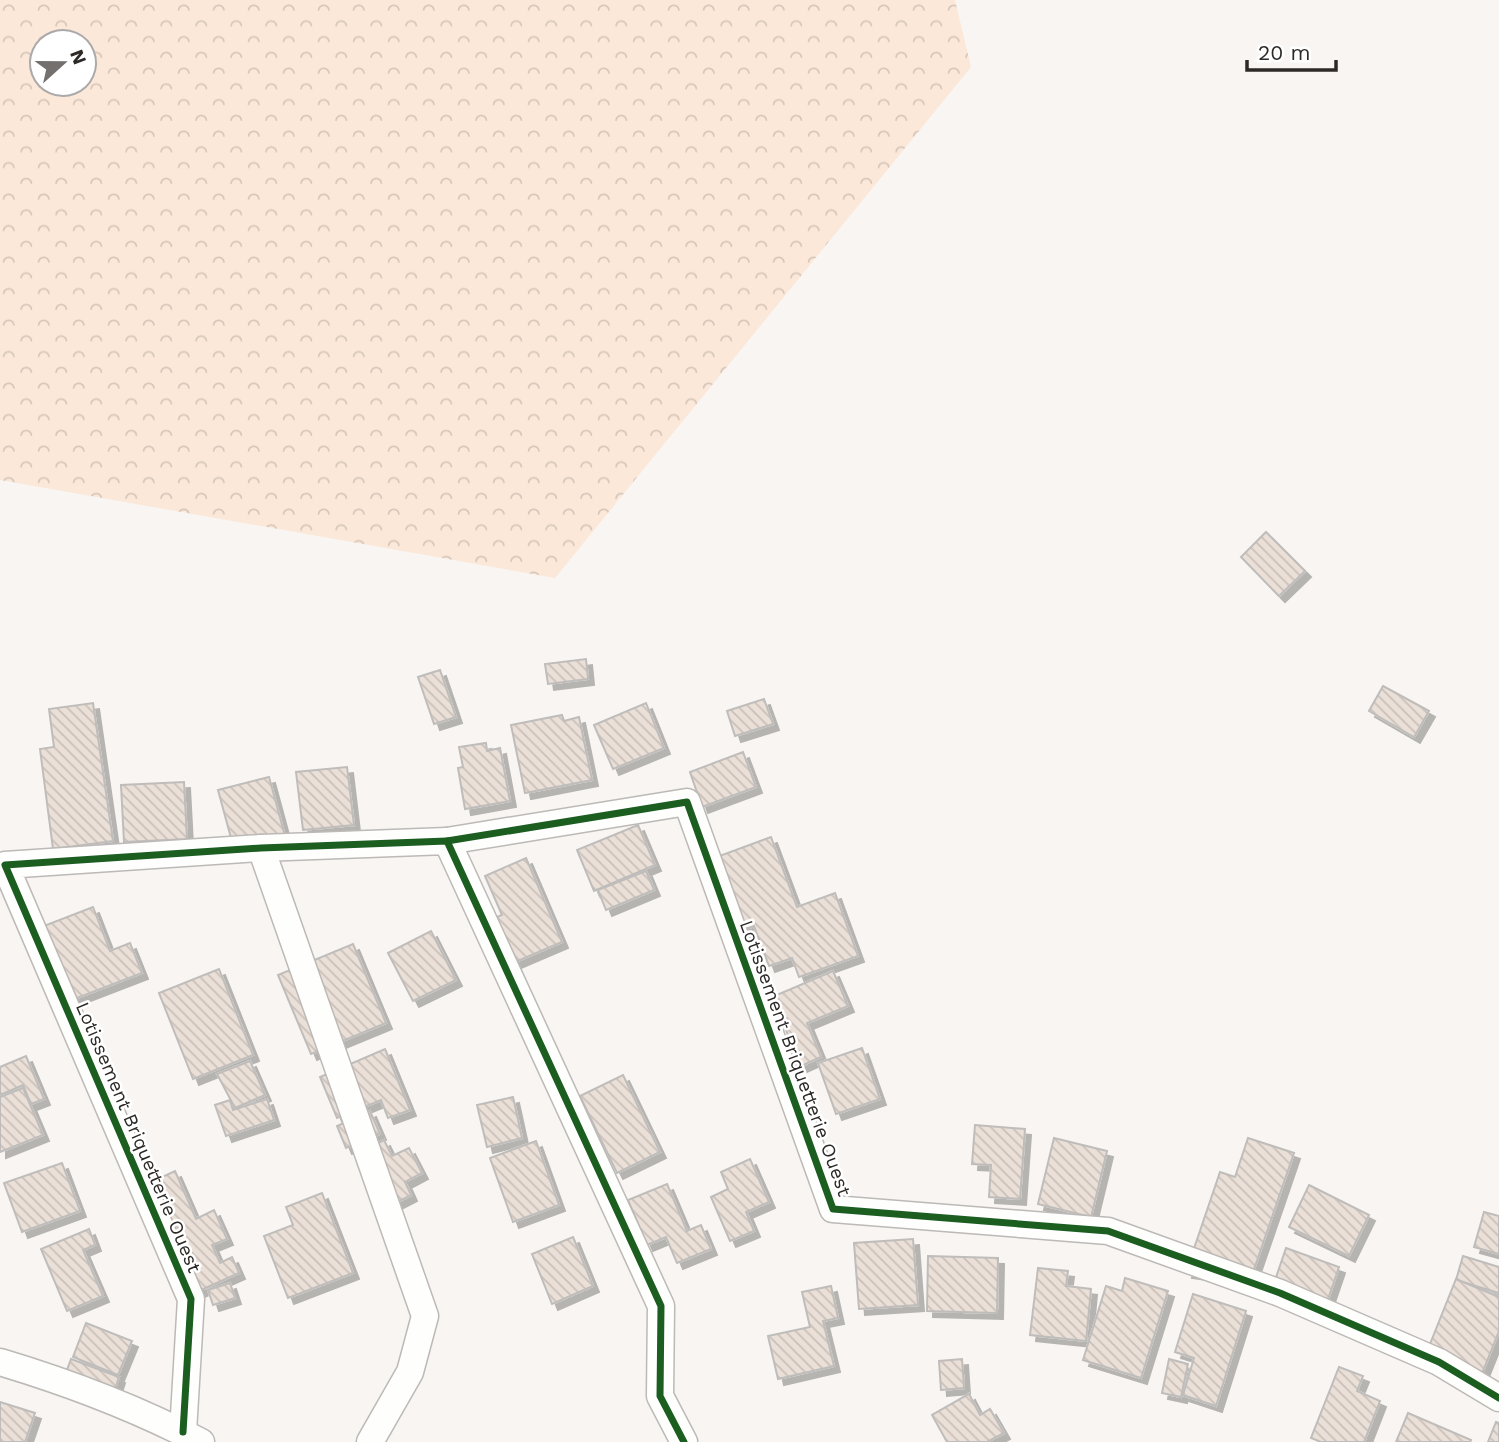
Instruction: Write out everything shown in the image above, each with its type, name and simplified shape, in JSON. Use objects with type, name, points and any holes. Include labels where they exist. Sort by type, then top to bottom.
[{"type":"street","name":"Lotissement Briquetterie Ouest","points":[[0,1362],[82,1388],[146,1413],[192,1437],[191,1299],[2,865],[261,848],[447,841],[687,802],[833,1209],[1108,1231],[1280,1293],[1439,1362],[1499,1398]]},
{"type":"street","points":[[447,841],[661,1306],[660,1396],[684,1442]]},
{"type":"street","points":[[261,848],[425,1316],[410,1372],[370,1442]]},
{"type":"green space","points":[[0,0],[955,0],[971,67],[555,578],[0,480]]},
{"type":"building","points":[[1266,532],[1305,571],[1279,596],[1241,557]]},
{"type":"building","points":[[586,659],[588,679],[548,684],[545,664]]},
{"type":"building","points":[[440,670],[456,717],[434,724],[418,677]]},
{"type":"building","points":[[1383,686],[1429,711],[1414,737],[1369,711]]},
{"type":"building","points":[[764,699],[773,724],[735,736],[727,711]]},
{"type":"building","points":[[93,703],[113,841],[53,849],[40,749],[54,747],[49,709]]},
{"type":"building","points":[[646,703],[664,748],[613,769],[594,725]]},
{"type":"building","points":[[562,715],[564,721],[579,717],[592,780],[525,793],[511,725]]},
{"type":"building","points":[[486,743],[487,751],[500,748],[510,801],[465,809],[458,768],[463,767],[459,747]]},
{"type":"building","points":[[743,752],[756,787],[702,807],[690,772]]},
{"type":"building","points":[[347,767],[354,825],[303,830],[296,772]]},
{"type":"building","points":[[269,777],[285,836],[234,849],[218,790]]},
{"type":"building","points":[[184,782],[187,839],[124,842],[121,785]]},
{"type":"building","points":[[638,825],[655,865],[594,891],[577,850]]},
{"type":"building","points":[[771,837],[797,907],[835,893],[858,956],[799,977],[792,958],[769,966],[754,926],[741,931],[714,858]]},
{"type":"building","points":[[526,858],[562,942],[513,963],[494,918],[502,915],[485,876]]},
{"type":"building","points":[[646,871],[654,890],[606,910],[598,890]]},
{"type":"building","points":[[93,907],[110,951],[130,943],[142,973],[64,1003],[36,929]]},
{"type":"building","points":[[431,931],[456,980],[413,1001],[388,953]]},
{"type":"building","points":[[353,944],[386,1023],[311,1054],[278,975]]},
{"type":"building","points":[[219,969],[253,1055],[193,1079],[159,993]]},
{"type":"building","points":[[833,971],[848,1006],[807,1023],[821,1057],[801,1066],[772,997]]},
{"type":"building","points":[[862,1048],[880,1099],[836,1114],[818,1063]]},
{"type":"building","points":[[385,1049],[410,1110],[388,1118],[381,1100],[337,1118],[320,1077]]},
{"type":"building","points":[[26,1056],[44,1099],[31,1104],[23,1085],[0,1095],[0,1067]]},
{"type":"building","points":[[250,1061],[265,1095],[235,1108],[217,1074]]},
{"type":"building","points":[[623,1075],[660,1152],[617,1173],[580,1096]]},
{"type":"building","points":[[23,1088],[43,1135],[0,1152],[0,1097]]},
{"type":"building","points":[[513,1097],[522,1138],[487,1147],[477,1105]]},
{"type":"building","points":[[267,1099],[274,1120],[226,1136],[215,1105],[230,1100],[233,1110]]},
{"type":"building","points":[[370,1111],[380,1134],[346,1148],[337,1126]]},
{"type":"building","points":[[975,1125],[1025,1129],[1020,1199],[989,1197],[991,1165],[972,1164]]},
{"type":"building","points":[[1054,1138],[1107,1151],[1091,1217],[1038,1204]]},
{"type":"building","points":[[1248,1138],[1294,1153],[1250,1281],[1186,1272],[1220,1172],[1235,1177]]},
{"type":"building","points":[[384,1140],[392,1156],[409,1148],[422,1173],[405,1182],[411,1195],[388,1207],[360,1152]]},
{"type":"building","points":[[536,1141],[559,1205],[513,1222],[490,1158]]},
{"type":"building","points":[[750,1159],[769,1202],[746,1212],[754,1231],[730,1241],[711,1197],[728,1189],[721,1172]]},
{"type":"building","points":[[62,1163],[80,1211],[22,1232],[4,1183]]},
{"type":"building","points":[[175,1171],[196,1219],[214,1210],[227,1239],[212,1245],[220,1263],[232,1257],[239,1273],[183,1298],[134,1190]]},
{"type":"building","points":[[667,1184],[687,1231],[701,1225],[711,1249],[677,1263],[666,1237],[647,1245],[628,1200]]},
{"type":"building","points":[[1309,1185],[1369,1215],[1349,1256],[1289,1227]]},
{"type":"building","points":[[322,1193],[353,1273],[288,1298],[264,1236],[293,1225],[286,1207]]},
{"type":"building","points":[[1484,1212],[1499,1216],[1499,1254],[1474,1247]]},
{"type":"building","points":[[89,1229],[95,1245],[83,1250],[103,1296],[67,1311],[41,1249]]},
{"type":"building","points":[[573,1237],[593,1286],[552,1304],[532,1254]]},
{"type":"building","points":[[913,1239],[918,1305],[859,1309],[854,1243]]},
{"type":"building","points":[[1286,1248],[1339,1267],[1324,1311],[1271,1292]]},
{"type":"building","points":[[928,1256],[998,1258],[997,1313],[927,1311]]},
{"type":"building","points":[[1463,1256],[1499,1267],[1499,1293],[1456,1280]]},
{"type":"building","points":[[1038,1268],[1068,1271],[1066,1286],[1091,1289],[1086,1341],[1030,1335]]},
{"type":"building","points":[[1125,1278],[1168,1291],[1141,1378],[1083,1360],[1106,1286],[1122,1291]]},
{"type":"building","points":[[1456,1279],[1499,1297],[1499,1331],[1477,1386],[1422,1364]]},
{"type":"building","points":[[230,1283],[235,1298],[213,1305],[208,1290]]},
{"type":"building","points":[[831,1286],[838,1318],[823,1321],[834,1366],[778,1379],[768,1336],[810,1327],[802,1292]]},
{"type":"building","points":[[1193,1294],[1246,1311],[1216,1406],[1183,1395],[1194,1358],[1175,1352]]},
{"type":"building","points":[[86,1323],[132,1341],[118,1375],[73,1357]]},
{"type":"building","points":[[71,1359],[119,1377],[109,1407],[60,1389]]},
{"type":"building","points":[[962,1359],[964,1388],[941,1390],[939,1361]]},
{"type":"building","points":[[1169,1359],[1188,1364],[1181,1397],[1162,1393]]},
{"type":"building","points":[[1339,1367],[1363,1376],[1357,1391],[1380,1401],[1364,1442],[1321,1442],[1311,1438]]},
{"type":"building","points":[[969,1394],[980,1415],[990,1409],[1004,1433],[987,1442],[947,1442],[932,1415]]},
{"type":"building","points":[[0,1402],[35,1413],[25,1442],[0,1442]]},
{"type":"building","points":[[1408,1413],[1471,1440],[1396,1442]]},
{"type":"building","points":[[1496,1422],[1499,1423],[1499,1442],[1488,1442]]},
{"type":"cycle path","points":[[447,841],[687,802],[833,1209],[1108,1231],[1280,1293],[1439,1362],[1499,1398]]},
{"type":"cycle path","points":[[183,1432],[191,1299],[5,865],[261,848],[447,841],[661,1306],[660,1396],[684,1442]]}]
